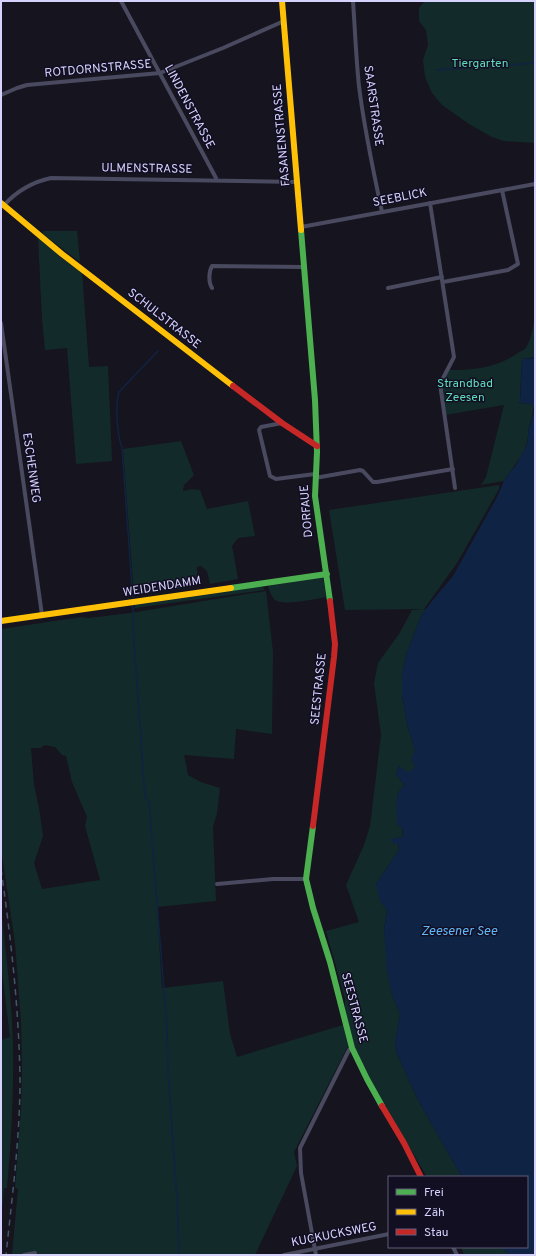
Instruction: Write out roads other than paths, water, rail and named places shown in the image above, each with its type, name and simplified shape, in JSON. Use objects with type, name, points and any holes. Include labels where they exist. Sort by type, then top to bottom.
[{"type":"street","name":"LINDENSTRASSE","points":[[121,1],[216,180]]},
{"type":"street","name":"FASANENSTRASSE","points":[[282,1],[312,357],[317,446]]},
{"type":"street","name":"SAARSTRASSE","points":[[353,1],[359,84],[367,142],[382,212]]},
{"type":"street","name":"ROTDORNSTRASSE","points":[[1,95],[27,85],[160,73],[223,48],[284,21]]},
{"type":"street","name":"ULMENSTRASSE","points":[[3,204],[27,186],[41,180],[51,178],[297,182]]},
{"type":"street","name":"SEEBLICK","points":[[301,227],[535,184]]},
{"type":"street","points":[[443,282],[508,270],[518,264],[502,190]]},
{"type":"street","points":[[430,203],[454,357],[440,384],[455,488]]},
{"type":"street","name":"SCHULSTRASSE","points":[[3,204],[62,254],[282,423],[317,446]]},
{"type":"street","points":[[212,288],[210,285],[210,270],[212,266],[304,267]]},
{"type":"street","points":[[388,288],[442,277]]},
{"type":"street","name":"ESCHENWEG","points":[[1,323],[42,615]]},
{"type":"street","points":[[282,423],[261,427],[259,430],[270,476],[276,479],[360,470],[363,471],[373,482],[377,482],[453,469]]},
{"type":"street","name":"DORFAUE","points":[[317,446],[314,491],[326,574]]},
{"type":"street","name":"WEIDENDAMM","points":[[1,621],[326,574]]},
{"type":"street","name":"SEESTRASSE","points":[[326,574],[334,644],[334,657],[306,879],[313,908],[330,962],[352,1048],[367,1079],[404,1143],[420,1176]]},
{"type":"street","points":[[217,884],[274,879],[306,879]]},
{"type":"street","points":[[316,1255],[301,1173],[300,1148],[352,1048]]},
{"type":"street","name":"KUCKUCKSWEG","points":[[284,1255],[388,1234]]},
{"type":"street","points":[[24,1255],[35,1253]]},
{"type":"water","name":"Zeesener See","points":[[535,358],[535,1255],[510,1255],[502,1248],[528,1248],[528,1176],[461,1176],[419,1102],[397,1054],[395,1043],[400,1014],[392,995],[387,972],[384,930],[387,910],[380,901],[376,884],[399,850],[398,844],[391,842],[391,839],[403,837],[402,828],[398,826],[396,813],[398,793],[405,785],[396,775],[399,766],[405,771],[411,771],[415,767],[411,758],[415,751],[407,724],[402,695],[402,675],[406,655],[422,614],[453,576],[497,497],[504,481],[516,465],[527,445],[529,428],[534,412],[533,405],[520,403],[522,359]]},
{"type":"waterway","points":[[437,70],[535,63]]},
{"type":"waterway","points":[[133,601],[122,448],[118,428],[117,405],[119,392],[158,351]]},
{"type":"waterway","points":[[133,604],[133,626],[145,797],[149,802],[167,1028],[179,1254]]},
{"type":"railway","points":[[1,869],[14,974],[20,1080],[17,1146],[6,1255]]},
{"type":"park label","name":"Tiergarten","points":[[480,64]]},
{"type":"park label","name":"Strandbad Zeesen","points":[[465,391]]}]
